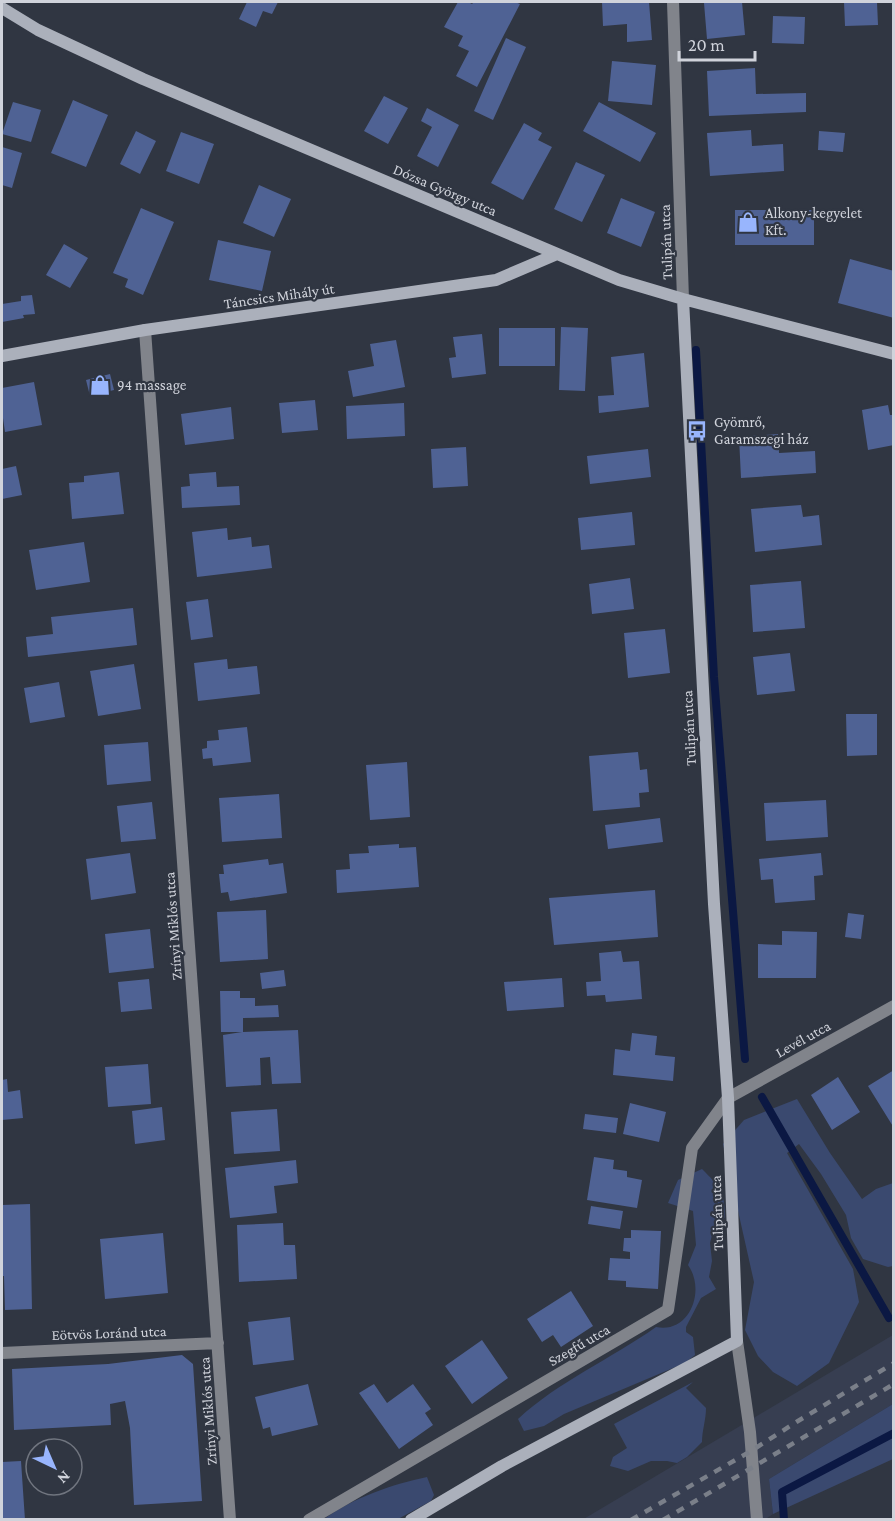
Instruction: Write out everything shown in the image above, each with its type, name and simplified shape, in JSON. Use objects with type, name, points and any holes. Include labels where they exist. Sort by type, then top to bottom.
[{"type":"street","name":"Tulipán utca","points":[[673,2],[683,299],[714,904],[728,1098],[737,1341],[757,1520]]},
{"type":"street","name":"Dózsa György utca","points":[[2,8],[38,30],[144,79],[619,280],[894,354]]},
{"type":"street","name":"Táncsics Mihály út","points":[[2,356],[145,330],[496,280],[556,254]]},
{"type":"street","name":"Zrínyi Miklós utca","points":[[145,330],[230,1520]]},
{"type":"street","name":"Levél utca","points":[[728,1098],[894,1006]]},
{"type":"street","name":"Szegfű utca","points":[[309,1520],[668,1311],[692,1148],[728,1098]]},
{"type":"street","points":[[411,1520],[502,1466],[737,1341]]},
{"type":"street","name":"Eötvös Loránd utca","points":[[2,1353],[218,1343]]},
{"type":"shaded area","points":[[797,1099],[862,1199],[876,1189],[893,1183],[893,1266],[888,1267],[863,1259],[851,1238],[846,1215],[821,1174],[799,1144],[787,1153],[853,1269],[859,1302],[829,1363],[797,1386],[773,1372],[758,1356],[745,1330],[754,1282],[723,1144],[744,1120]]},
{"type":"shaded area","points":[[702,1169],[720,1190],[724,1201],[725,1217],[713,1231],[710,1243],[712,1261],[709,1277],[716,1289],[701,1298],[686,1327],[686,1332],[693,1337],[695,1355],[685,1363],[564,1414],[544,1426],[524,1431],[518,1419],[551,1393],[656,1327],[678,1324],[686,1317],[695,1297],[693,1275],[688,1265],[696,1245],[693,1211],[668,1203],[678,1180]]},
{"type":"shaded area","points":[[893,1335],[893,1404],[769,1479],[773,1514],[764,1520],[582,1520]]},
{"type":"shaded area","points":[[693,1382],[686,1388],[706,1408],[702,1442],[687,1457],[677,1463],[651,1461],[628,1471],[610,1466],[613,1457],[627,1448],[614,1424]]},
{"type":"shaded area","points":[[893,1404],[893,1459],[773,1514],[769,1479]]},
{"type":"shaded area","points":[[427,1477],[434,1495],[431,1501],[398,1519],[324,1519],[335,1511],[374,1493]]},
{"type":"building","points":[[247,2],[278,2],[272,14],[263,11],[256,27],[239,19]]},
{"type":"building","points":[[458,2],[472,4],[474,2],[515,2],[520,4],[477,87],[456,76],[469,51],[458,46],[463,36],[444,27]]},
{"type":"building","points":[[602,2],[649,2],[652,40],[627,42],[627,24],[603,26]]},
{"type":"building","points":[[742,2],[745,35],[707,39],[704,3]]},
{"type":"building","points":[[844,2],[877,2],[878,25],[845,26]]},
{"type":"building","points":[[773,16],[805,17],[804,44],[772,43]]},
{"type":"building","points":[[506,38],[526,47],[493,120],[474,111]]},
{"type":"building","points":[[612,61],[656,65],[652,105],[608,101]]},
{"type":"building","points":[[755,68],[756,94],[806,93],[806,112],[709,116],[707,71]]},
{"type":"building","points":[[384,96],[408,108],[388,144],[364,131]]},
{"type":"building","points":[[73,100],[108,115],[86,167],[51,153]]},
{"type":"building","points":[[13,102],[41,110],[31,142],[2,134]]},
{"type":"building","points":[[599,102],[656,133],[640,162],[583,131]]},
{"type":"building","points":[[427,108],[459,125],[438,167],[417,156],[432,127],[421,121]]},
{"type":"building","points":[[524,123],[542,133],[538,140],[552,147],[523,200],[491,183]]},
{"type":"building","points":[[751,130],[752,146],[783,144],[784,171],[710,176],[707,133]]},
{"type":"building","points":[[136,131],[156,141],[140,174],[120,164]]},
{"type":"building","points":[[819,131],[845,133],[843,152],[818,150]]},
{"type":"building","points":[[181,132],[214,144],[199,184],[166,171]]},
{"type":"building","points":[[2,147],[22,153],[12,188],[2,185]]},
{"type":"building","points":[[576,162],[605,175],[582,222],[554,209]]},
{"type":"building","points":[[259,185],[291,199],[274,237],[243,223]]},
{"type":"building","points":[[621,198],[655,212],[641,247],[607,233]]},
{"type":"building","points":[[141,208],[174,222],[143,295],[125,287],[128,279],[113,273]]},
{"type":"building","points":[[735,210],[814,210],[814,245],[735,245]]},
{"type":"building","points":[[218,240],[271,251],[262,291],[209,280]]},
{"type":"building","points":[[64,244],[88,258],[70,288],[46,275]]},
{"type":"building","points":[[850,259],[894,271],[894,318],[838,303]]},
{"type":"building","points":[[32,295],[35,314],[23,315],[24,318],[2,322],[2,304],[21,301],[21,296]]},
{"type":"building","points":[[561,327],[588,328],[585,391],[559,390]]},
{"type":"building","points":[[499,328],[555,328],[555,366],[499,366]]},
{"type":"building","points":[[482,334],[486,374],[452,378],[449,358],[456,357],[453,337]]},
{"type":"building","points":[[396,340],[405,387],[353,397],[348,371],[374,366],[370,344]]},
{"type":"building","points":[[644,353],[649,407],[599,413],[598,396],[614,395],[611,357]]},
{"type":"building","name":"94 massage","points":[[110,374],[114,390],[90,396],[86,380]]},
{"type":"building","points":[[34,382],[42,425],[5,432],[2,388]]},
{"type":"building","points":[[315,400],[318,430],[282,433],[279,403]]},
{"type":"building","points":[[404,403],[405,436],[347,439],[346,406]]},
{"type":"building","points":[[888,405],[890,415],[894,415],[894,445],[868,450],[862,410]]},
{"type":"building","points":[[231,407],[234,439],[185,445],[181,414]]},
{"type":"building","points":[[778,434],[779,453],[815,451],[816,473],[741,478],[739,437]]},
{"type":"building","points":[[466,447],[468,486],[433,488],[431,449]]},
{"type":"building","points":[[648,449],[651,477],[590,484],[587,456]]},
{"type":"building","points":[[16,466],[22,495],[2,499],[2,469]]},
{"type":"building","points":[[119,472],[124,514],[72,519],[69,483],[84,482],[84,476]]},
{"type":"building","points":[[216,472],[217,487],[239,486],[240,505],[182,508],[181,487],[190,486],[189,474]]},
{"type":"building","points":[[801,505],[803,517],[819,515],[822,545],[755,552],[751,509]]},
{"type":"building","points":[[632,512],[635,545],[581,550],[578,518]]},
{"type":"building","points":[[227,528],[228,540],[251,537],[252,547],[269,545],[272,568],[197,577],[192,532]]},
{"type":"building","points":[[84,542],[90,582],[36,590],[29,550]]},
{"type":"building","points":[[630,578],[634,609],[592,614],[589,584]]},
{"type":"building","points":[[801,581],[805,628],[753,632],[750,585]]},
{"type":"building","points":[[208,599],[213,637],[191,640],[186,602]]},
{"type":"building","points":[[133,608],[137,645],[28,657],[26,637],[53,634],[51,617]]},
{"type":"building","points":[[665,629],[670,673],[628,678],[624,633]]},
{"type":"building","points":[[790,653],[795,691],[757,695],[753,657]]},
{"type":"building","points":[[227,659],[228,669],[257,666],[260,694],[198,701],[194,663]]},
{"type":"building","points":[[134,664],[141,709],[98,716],[90,671]]},
{"type":"building","points":[[59,682],[65,717],[30,723],[24,688]]},
{"type":"building","points":[[846,714],[877,714],[877,755],[847,756]]},
{"type":"building","points":[[247,727],[251,762],[213,766],[212,758],[203,759],[202,749],[207,748],[207,741],[219,740],[218,730]]},
{"type":"building","points":[[148,742],[151,781],[107,785],[104,745]]},
{"type":"building","points":[[638,752],[640,770],[647,769],[649,792],[639,793],[640,807],[593,811],[589,756]]},
{"type":"building","points":[[407,762],[410,817],[370,820],[366,765]]},
{"type":"building","points":[[279,794],[282,838],[222,842],[219,798]]},
{"type":"building","points":[[826,800],[828,837],[766,841],[764,803]]},
{"type":"building","points":[[152,802],[156,839],[121,842],[117,806]]},
{"type":"building","points":[[660,818],[663,842],[608,849],[605,825]]},
{"type":"building","points":[[399,844],[399,848],[416,847],[419,887],[337,893],[336,870],[350,869],[349,854],[369,853],[368,846]]},
{"type":"building","points":[[130,853],[136,893],[91,900],[86,859]]},
{"type":"building","points":[[821,853],[823,875],[814,876],[815,900],[775,903],[773,879],[761,880],[759,859]]},
{"type":"building","points":[[268,859],[269,865],[283,863],[287,893],[230,901],[228,892],[221,893],[219,874],[224,874],[223,865]]},
{"type":"building","points":[[655,890],[658,937],[554,945],[549,898]]},
{"type":"building","points":[[266,910],[268,959],[220,962],[217,912]]},
{"type":"building","points":[[848,913],[864,915],[861,939],[845,937]]},
{"type":"building","points":[[150,929],[154,968],[109,973],[105,934]]},
{"type":"building","points":[[782,931],[817,932],[816,978],[758,978],[758,944],[782,945]]},
{"type":"building","points":[[621,951],[623,962],[639,961],[642,999],[606,1002],[605,995],[587,996],[586,982],[601,981],[599,953]]},
{"type":"building","points":[[284,970],[286,986],[262,989],[260,973]]},
{"type":"building","points":[[562,978],[564,1007],[507,1011],[504,982]]},
{"type":"building","points":[[149,979],[152,1009],[121,1012],[118,982]]},
{"type":"building","points":[[220,991],[240,991],[240,998],[255,998],[255,1006],[278,1005],[279,1017],[243,1018],[243,1032],[298,1030],[301,1083],[272,1084],[270,1057],[260,1058],[261,1085],[226,1087],[223,1035],[242,1032],[221,1032]]},
{"type":"building","points":[[632,1033],[657,1036],[655,1055],[675,1057],[673,1081],[613,1075],[615,1049],[630,1051]]},
{"type":"building","points":[[148,1064],[151,1104],[108,1107],[105,1067]]},
{"type":"building","points":[[894,1070],[894,1128],[868,1086]]},
{"type":"building","points":[[838,1077],[860,1112],[832,1130],[811,1095]]},
{"type":"building","points":[[7,1079],[8,1092],[20,1090],[23,1118],[2,1120],[2,1080]]},
{"type":"building","points":[[630,1103],[666,1112],[659,1142],[623,1134]]},
{"type":"building","points":[[162,1107],[165,1140],[135,1144],[132,1111]]},
{"type":"building","points":[[277,1109],[280,1151],[234,1154],[231,1112]]},
{"type":"building","points":[[585,1114],[618,1118],[616,1133],[583,1129]]},
{"type":"building","points":[[594,1157],[614,1160],[613,1169],[627,1171],[627,1177],[642,1180],[637,1208],[587,1200]]},
{"type":"building","points":[[296,1160],[298,1183],[274,1186],[277,1213],[230,1218],[225,1168]]},
{"type":"building","points":[[30,1204],[32,1309],[5,1310],[4,1276],[2,1276],[2,1205]]},
{"type":"building","points":[[591,1206],[623,1211],[620,1229],[588,1224]]},
{"type":"building","points":[[283,1223],[284,1245],[295,1245],[297,1279],[239,1282],[237,1225]]},
{"type":"building","points":[[631,1230],[661,1231],[658,1289],[626,1287],[626,1281],[608,1280],[610,1258],[630,1259],[630,1252],[623,1251],[624,1238],[631,1238]]},
{"type":"building","points":[[163,1233],[168,1293],[105,1299],[100,1239]]},
{"type":"building","points":[[571,1291],[593,1326],[561,1347],[553,1335],[542,1342],[527,1319]]},
{"type":"building","points":[[290,1317],[294,1360],[253,1365],[248,1322]]},
{"type":"building","points":[[482,1340],[508,1378],[472,1404],[445,1366]]},
{"type":"building","points":[[182,1355],[193,1364],[202,1501],[134,1505],[130,1428],[125,1401],[110,1404],[111,1425],[14,1430],[12,1369],[108,1364]]},
{"type":"building","points":[[308,1384],[318,1425],[272,1436],[270,1427],[263,1429],[255,1397]]},
{"type":"building","points":[[374,1384],[387,1403],[413,1384],[431,1409],[425,1413],[433,1425],[399,1449],[359,1393]]},
{"type":"building","points":[[21,1461],[25,1520],[2,1520],[2,1462]]},
{"type":"waterway","points":[[696,350],[714,677],[745,1059]]},
{"type":"waterway","points":[[762,1097],[889,1318]]},
{"type":"waterway","points":[[784,1520],[782,1492],[894,1433]]},
{"type":"railway","points":[[631,1520],[751,1451],[894,1363]]},
{"type":"railway","points":[[663,1520],[894,1384]]},
{"type":"place","name":"Alkony-kegyelet Kft.","points":[[748,222]]},
{"type":"place","name":"94 massage","points":[[100,385]]},
{"type":"place","name":"Gyömrő, Garamszegi ház","points":[[697,431]]}]
